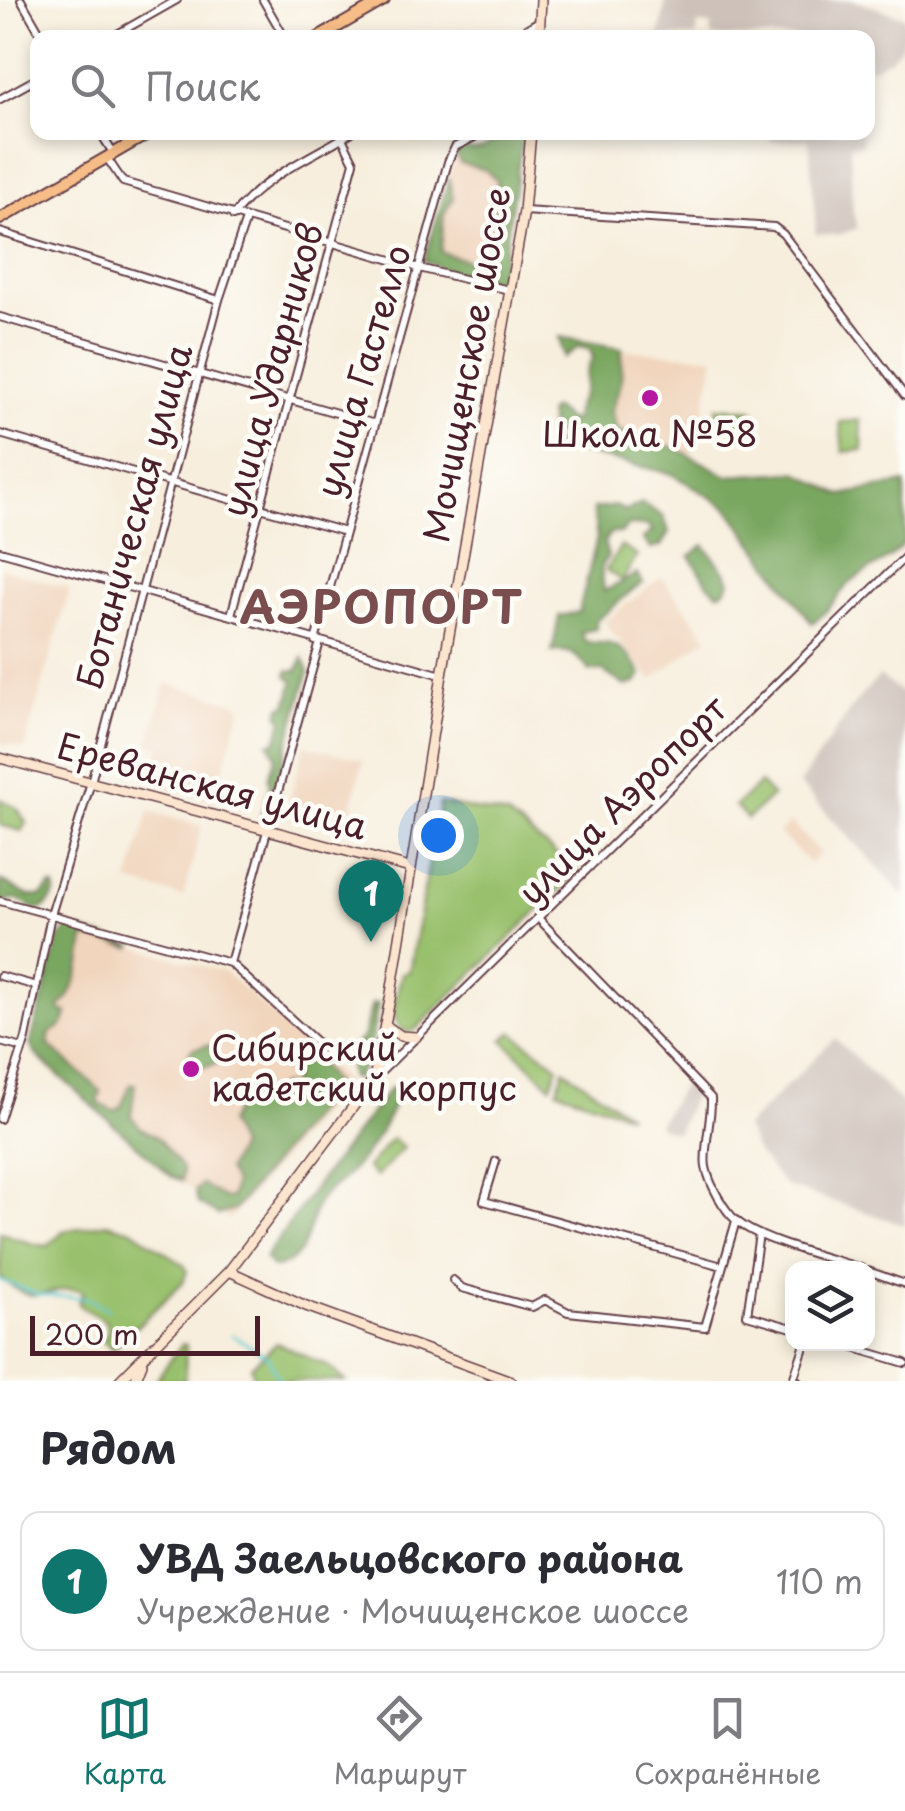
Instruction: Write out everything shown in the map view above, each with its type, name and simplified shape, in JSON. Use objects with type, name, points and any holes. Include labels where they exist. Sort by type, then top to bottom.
[{"type":"main road","points":[[332,30],[384,0]]},
{"type":"main road","points":[[539,30],[541,0]]},
{"type":"main road","points":[[0,219],[137,140]]},
{"type":"main road","name":"Мочищенское шоссе","points":[[374,1079],[524,211],[530,140]]},
{"type":"main road","name":"Ереванская улица","points":[[0,758],[410,868]]},
{"type":"main road","points":[[385,1025],[400,1036],[416,1037]]},
{"type":"main road","points":[[120,1381],[229,1271],[374,1079]]},
{"type":"main road","points":[[229,1271],[306,1306],[511,1381]]},
{"type":"main road","points":[[134,1381],[143,1360]]},
{"type":"street","points":[[22,0],[38,30]]},
{"type":"street","points":[[124,30],[177,0]]},
{"type":"street","points":[[263,0],[280,30]]},
{"type":"street","points":[[524,30],[540,20]]},
{"type":"street","points":[[0,99],[30,82]]},
{"type":"street","points":[[103,140],[123,182],[233,216],[509,290]]},
{"type":"street","points":[[233,216],[247,197],[266,182],[333,140]]},
{"type":"street","name":"улица Ударников","points":[[231,615],[354,162],[343,140]]},
{"type":"street","name":"улица Гастелло","points":[[230,963],[419,268],[454,147],[468,140]]},
{"type":"street","points":[[524,211],[774,227],[784,234],[905,396]]},
{"type":"street","name":"Ботаническая улица","points":[[0,1119],[23,1048],[50,915],[90,782],[219,300],[246,219]]},
{"type":"street","points":[[0,232],[219,300]]},
{"type":"street","points":[[0,317],[375,424]]},
{"type":"street","points":[[0,434],[345,532]]},
{"type":"street","points":[[0,551],[442,675]]},
{"type":"street","name":"улица Аэропорт","points":[[374,1079],[905,557]]},
{"type":"street","points":[[0,901],[230,963],[322,1048]]},
{"type":"street","points":[[539,919],[711,1098],[712,1120],[705,1163],[710,1182],[736,1221],[759,1234],[838,1261]]},
{"type":"street","points":[[0,976],[38,986]]},
{"type":"street","points":[[0,1042],[23,1048]]},
{"type":"street","points":[[496,1161],[484,1201],[722,1266]]},
{"type":"street","points":[[453,1280],[462,1288],[532,1307],[545,1300],[568,1312],[706,1327],[736,1221]]},
{"type":"street","points":[[759,1234],[747,1315],[785,1326]]},
{"type":"street","points":[[875,1274],[905,1284]]},
{"type":"street","points":[[798,1381],[793,1380],[803,1351]]},
{"type":"street","points":[[865,1351],[905,1363]]},
{"type":"shaded area","points":[[666,0],[853,0],[905,17],[902,45],[890,59],[875,66],[875,30],[711,30],[711,25],[698,24],[697,30],[660,30]]},
{"type":"shaded area","points":[[809,140],[862,140],[862,144],[850,145],[853,211],[858,228],[838,235],[816,234]]},
{"type":"shaded area","points":[[454,155],[504,170],[489,274],[431,257]]},
{"type":"shaded area","name":"Школа №58","points":[[599,348],[715,357],[696,448],[679,462],[588,438]]},
{"type":"shaded area","points":[[0,568],[70,589],[24,749],[0,742]]},
{"type":"shaded area","points":[[661,577],[708,637],[652,680],[604,622]]},
{"type":"shaded area","points":[[880,676],[901,693],[905,690],[905,896],[799,784],[857,700]]},
{"type":"shaded area","points":[[166,683],[242,705],[214,801],[150,782],[160,746],[149,743]]},
{"type":"shaded area","points":[[304,745],[363,760],[346,831],[286,816]]},
{"type":"shaded area","points":[[149,811],[202,826],[183,897],[129,882]]},
{"type":"shaded area","points":[[790,822],[820,853],[810,864],[779,833]]},
{"type":"shaded area","name":"Сибирский кадетский корпус","points":[[70,929],[225,972],[346,1082],[229,1219],[191,1188],[171,1178],[36,1056]]},
{"type":"shaded area","points":[[835,1038],[905,1106],[905,1225],[785,1186],[757,1153],[745,1127]]},
{"type":"shaded area","points":[[685,1080],[697,1087],[677,1133],[657,1126]]},
{"type":"green space","points":[[494,140],[522,140],[500,280],[492,281],[424,261],[449,178],[453,199],[444,213],[441,252],[478,264],[489,262],[497,181],[486,170],[460,163],[456,154],[463,148],[485,147]]},
{"type":"green space","points":[[559,337],[622,348],[621,383],[611,411],[617,430],[674,447],[728,476],[797,472],[841,495],[905,483],[905,541],[892,556],[846,587],[812,623],[728,508],[672,474],[545,444],[558,442],[581,447],[581,442],[570,435],[552,434],[548,414],[557,410],[567,420],[575,420],[593,357],[589,349],[578,347],[564,358]]},
{"type":"green space","points":[[717,407],[753,410],[752,426],[717,426]]},
{"type":"green space","points":[[860,420],[863,450],[843,452],[840,422]]},
{"type":"green space","points":[[642,503],[664,517],[669,532],[661,546],[651,549],[643,539],[652,531],[649,526],[628,525],[622,533],[610,533],[604,542],[608,556],[601,566],[604,591],[637,574],[643,583],[596,620],[596,629],[581,632],[584,640],[615,646],[632,660],[642,675],[636,683],[625,686],[603,671],[590,671],[570,653],[552,652],[559,616],[579,612],[597,538],[593,509],[615,506],[626,511]]},
{"type":"green space","points":[[704,545],[727,574],[730,582],[724,591],[718,593],[708,584],[690,556]]},
{"type":"green space","points":[[621,546],[637,556],[622,581],[606,570]]},
{"type":"green space","points":[[303,658],[309,671],[268,814],[261,816],[276,756],[269,743],[276,742],[283,719],[279,716],[281,707],[287,705],[294,681],[287,676],[288,670],[297,671]]},
{"type":"green space","points":[[760,783],[772,796],[747,819],[735,806]]},
{"type":"green space","points":[[0,799],[18,809],[26,823],[22,831],[0,825]]},
{"type":"green space","points":[[440,803],[508,816],[578,872],[415,1030],[406,1032],[396,1020],[395,1005],[402,973],[409,972]]},
{"type":"green space","points":[[0,880],[29,896],[42,896],[51,886],[55,887],[55,894],[45,908],[37,910],[16,899],[0,903]]},
{"type":"green space","points":[[70,927],[133,946],[84,937],[78,975],[60,1007],[67,1012],[65,1020],[50,1033],[48,1044],[101,1091],[98,1103],[114,1111],[121,1107],[130,1085],[135,1084],[131,1116],[158,1138],[182,1168],[182,1180],[172,1177],[37,1056],[30,1045],[59,938]]},
{"type":"green space","points":[[372,1004],[378,1004],[368,1059],[356,1079],[351,1078],[349,1055],[363,1038]]},
{"type":"green space","points":[[512,1032],[558,1066],[551,1086],[503,1040]]},
{"type":"green space","points":[[210,1045],[218,1054],[216,1064],[198,1069],[185,1061],[192,1049]]},
{"type":"green space","points":[[304,1060],[321,1065],[335,1086],[332,1091],[234,1210],[218,1215],[198,1203],[195,1191],[202,1184],[225,1199],[231,1198],[234,1183],[227,1170],[239,1146],[228,1123],[240,1100],[248,1093],[269,1096],[281,1085],[291,1086],[296,1066]]},
{"type":"green space","points":[[564,1069],[629,1115],[557,1090]]},
{"type":"green space","points":[[391,1087],[398,1094],[377,1137],[356,1166],[319,1201],[301,1250],[285,1264],[273,1268],[265,1258]]},
{"type":"green space","points":[[392,1138],[403,1148],[376,1177],[367,1168]]},
{"type":"green space","points":[[107,1223],[132,1230],[184,1265],[187,1271],[183,1282],[113,1349],[102,1341],[108,1332],[105,1321],[78,1303],[83,1292],[70,1289],[31,1295],[0,1278],[0,1232],[48,1246],[63,1231]]},
{"type":"green space","points":[[277,1343],[328,1366],[346,1381],[255,1381],[251,1366]]},
{"type":"green space","points":[[182,1344],[186,1345],[185,1381],[155,1381]]},
{"type":"waterway","points":[[0,1280],[39,1295],[87,1298],[109,1310]]},
{"type":"waterway","points":[[232,1335],[267,1356],[280,1381]]},
{"type":"place","name":"Школа №58","points":[[650,398]]},
{"type":"place","name":"УВД Заельцовского района","points":[[371,942]]},
{"type":"place","name":"Сибирский кадетский корпус","points":[[191,1069]]},
{"type":"district","name":"АЭРОПОРТ","points":[[382,608]]}]
